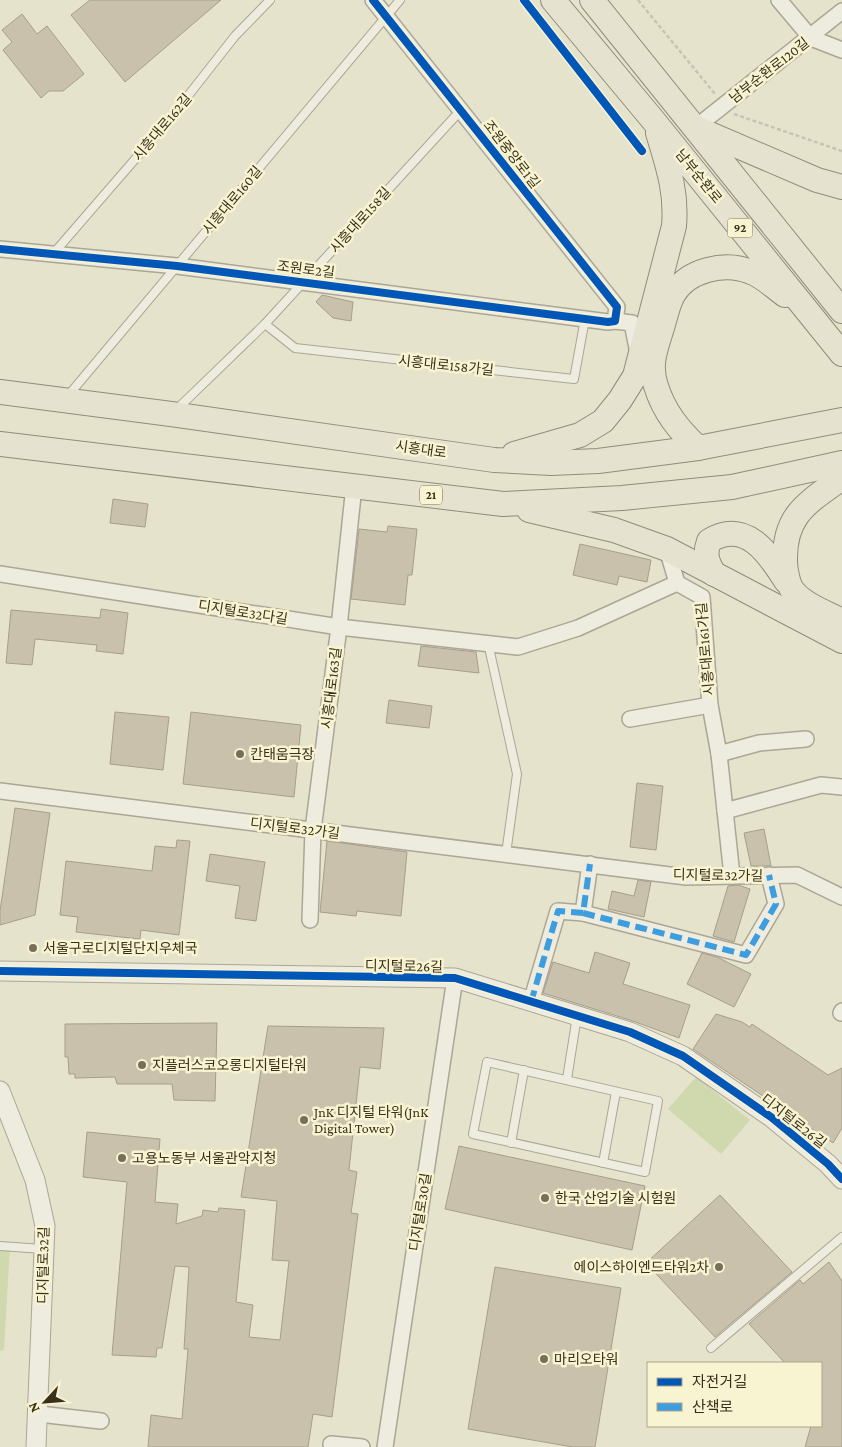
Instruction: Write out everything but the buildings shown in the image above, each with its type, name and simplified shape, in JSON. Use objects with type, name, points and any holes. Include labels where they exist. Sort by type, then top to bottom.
[{"type":"main road","name":"남부순환로","points":[[553,0],[835,345]]},
{"type":"main road","name":"남부순환로","points":[[592,0],[842,311]]},
{"type":"main road","points":[[494,460],[580,435],[602,421],[635,376],[674,226],[676,203],[668,166],[653,120]]},
{"type":"main road","points":[[695,128],[817,180],[842,187]]},
{"type":"main road","points":[[698,448],[677,429],[665,410],[655,385],[652,360],[673,295],[687,279],[707,269],[730,268],[751,272],[790,298],[835,345]]},
{"type":"main road","name":"시흥대로","points":[[0,392],[172,414],[494,460],[551,463],[598,461],[698,448],[842,420]]},
{"type":"main road","name":"21","points":[[7,443],[503,504],[622,498],[732,487],[842,463]]},
{"type":"main road","points":[[792,590],[785,567],[785,544],[791,522],[805,504],[842,478]]},
{"type":"main road","points":[[503,504],[614,530],[667,549],[842,641]]},
{"type":"main road","points":[[714,574],[706,560],[705,550],[708,541],[721,534],[737,534],[756,542],[771,556],[792,590],[806,602],[842,621]]},
{"type":"street","name":"조원중앙로1길","points":[[373,0],[617,307],[611,321]]},
{"type":"street","points":[[779,0],[810,38],[842,50]]},
{"type":"street","name":"남부순환로120길","points":[[695,128],[842,11]]},
{"type":"street","name":"조원로2길","points":[[0,249],[177,266],[304,281],[585,320],[611,321]]},
{"type":"street","points":[[611,321],[632,323],[639,360]]},
{"type":"street","name":"시흥대로163길","points":[[310,920],[313,830],[339,627],[354,486]]},
{"type":"street","points":[[667,549],[677,584]]},
{"type":"street","name":"디지털로32다길","points":[[0,574],[339,627],[518,646],[578,628],[677,584]]},
{"type":"street","name":"시흥대로161가길","points":[[677,584],[702,597],[710,705],[719,754],[732,876]]},
{"type":"street","name":"시흥대로161가길","points":[[630,719],[710,705]]},
{"type":"street","points":[[719,754],[758,743],[806,739]]},
{"type":"street","points":[[725,811],[820,785],[842,788]]},
{"type":"street","name":"디지털로32가길","points":[[0,791],[686,876],[798,875],[842,897]]},
{"type":"street","points":[[583,913],[590,864]]},
{"type":"street","points":[[531,1002],[558,911],[583,913],[746,955],[776,904],[769,875]]},
{"type":"street","name":"디지털로26길","points":[[0,970],[455,978],[630,1032],[684,1056],[771,1117],[828,1164],[842,1179]]},
{"type":"street","name":"디지털로30길","points":[[385,1447],[455,978]]},
{"type":"street","name":"디지털로32길","points":[[0,1091],[35,1180],[45,1226],[36,1447]]},
{"type":"street","points":[[38,1414],[102,1420]]},
{"type":"street","points":[[330,1444],[362,1447]]},
{"type":"lane","name":"시흥대로162길","points":[[52,254],[169,120],[235,36],[270,0]]},
{"type":"lane","name":"시흥대로160길","points":[[64,400],[400,0]]},
{"type":"lane","name":"시흥대로158길","points":[[172,414],[265,324],[461,110]]},
{"type":"lane","name":"시흥대로158가길","points":[[265,324],[295,348],[574,379],[585,320]]},
{"type":"lane","points":[[0,399],[25,395]]},
{"type":"lane","points":[[488,643],[516,774],[506,854]]},
{"type":"lane","points":[[567,1079],[577,1016]]},
{"type":"lane","points":[[487,1062],[567,1079],[658,1101],[645,1172],[473,1134],[487,1062]]},
{"type":"lane","points":[[511,1143],[524,1070]]},
{"type":"lane","points":[[603,1163],[616,1092]]},
{"type":"lane","points":[[711,1348],[842,1237]]},
{"type":"lane","points":[[0,1246],[45,1249]]},
{"type":"green space","points":[[696,1077],[750,1120],[721,1154],[668,1109]]},
{"type":"green space","points":[[0,1246],[10,1247],[4,1350],[0,1351]]},
{"type":"marked path","points":[[531,1002],[558,911],[583,913],[590,864]]},
{"type":"marked path","points":[[583,913],[746,955],[776,904],[769,875]]},
{"type":"cycle path","points":[[0,249],[177,266],[608,322],[615,321],[617,307],[373,0]]},
{"type":"cycle path","points":[[524,0],[642,151]]},
{"type":"cycle path","points":[[0,971],[455,978],[630,1032],[683,1056],[771,1117],[828,1164],[842,1179]]},
{"type":"place","name":"칸태움극장","points":[[240,754]]},
{"type":"place","name":"서울구로디지털단지우체국","points":[[33,948]]},
{"type":"place","name":"지플러스코오롱디지털타워","points":[[142,1065]]},
{"type":"place","name":"JnK 디지털 타워(JnK Digital Tower)","points":[[304,1120]]},
{"type":"place","name":"고용노동부 서울관악지청","points":[[122,1158]]},
{"type":"place","name":"한국 산업기술 시험원","points":[[545,1198]]},
{"type":"place","name":"에이스하이엔드타워2차","points":[[719,1267]]},
{"type":"place","name":"마리오타워","points":[[544,1359]]}]
